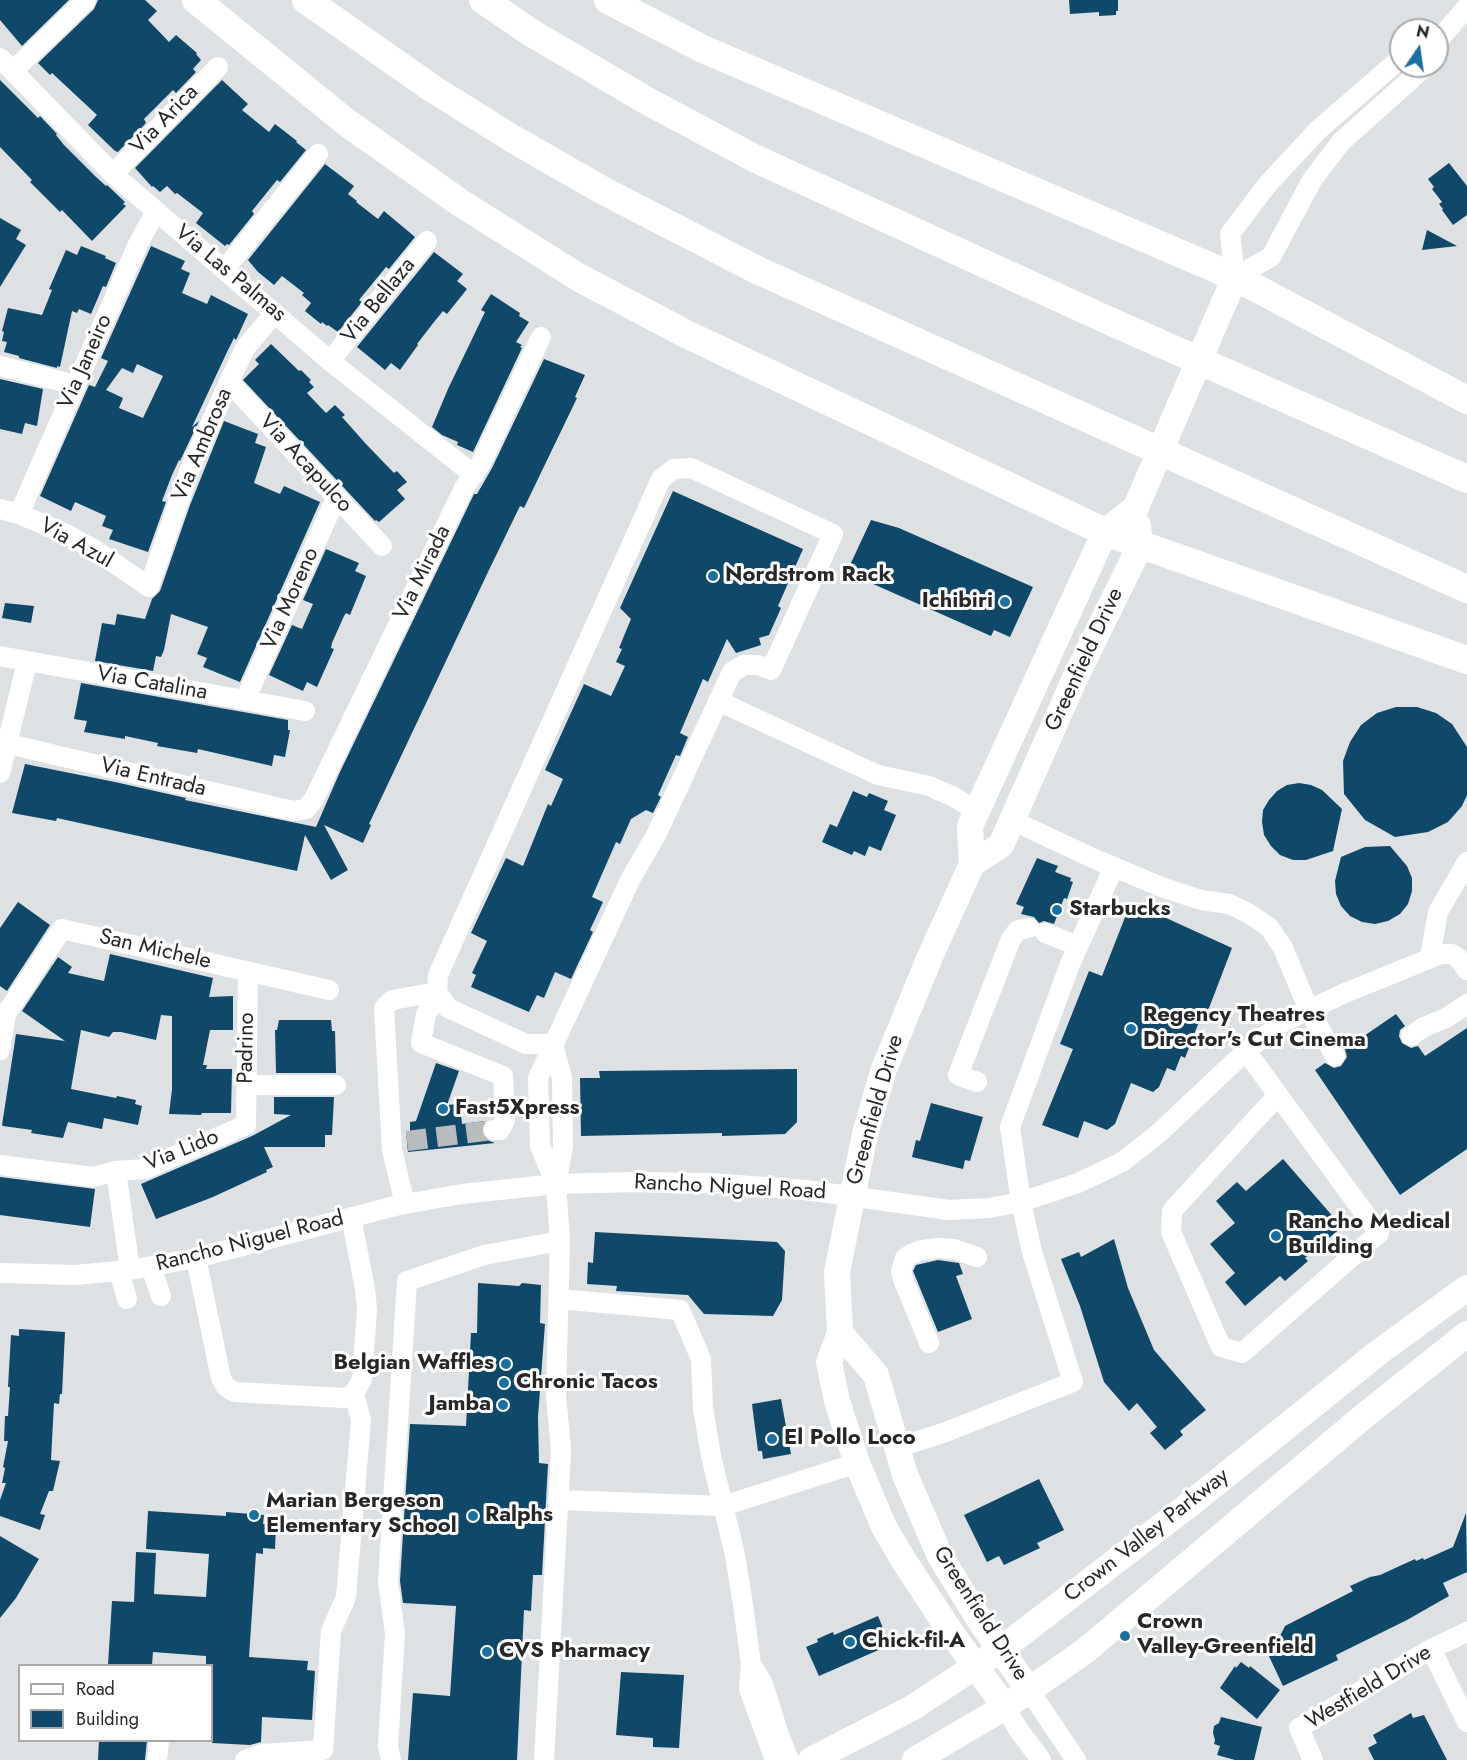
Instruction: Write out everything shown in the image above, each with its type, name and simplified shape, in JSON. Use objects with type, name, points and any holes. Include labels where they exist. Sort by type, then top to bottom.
[{"type":"highway","points":[[196,0],[346,122],[459,202],[578,277],[697,340],[1105,532],[1467,660]]},
{"type":"highway","points":[[306,0],[433,89],[513,140],[602,190],[757,270],[1467,588]]},
{"type":"highway","points":[[483,0],[530,32],[649,102],[754,158],[1106,319],[1278,393],[1467,479]]},
{"type":"highway","points":[[608,0],[704,49],[1235,277],[1467,400]]},
{"type":"main road","name":"Greenfield Drive","points":[[1005,1707],[950,1632],[894,1544],[884,1527],[857,1463],[837,1401],[829,1362],[840,1333],[837,1272],[865,1134],[884,1069],[929,959],[972,864],[970,826],[976,811],[1105,532],[1136,507],[1235,277]]},
{"type":"main road","name":"Greenfield Drive","points":[[972,864],[1001,845],[1075,678],[1140,546],[1136,507]]},
{"type":"main road","name":"Crown Valley Parkway","points":[[811,1760],[912,1708],[1000,1650],[1185,1508],[1379,1352],[1467,1288]]},
{"type":"main road","name":"Greenfield Drive","points":[[840,1333],[876,1375],[896,1448],[940,1556],[1000,1650],[1029,1690]]},
{"type":"main road","name":"Crown Valley Parkway","points":[[915,1760],[1005,1707],[1085,1651],[1364,1416],[1467,1334]]},
{"type":"street","points":[[6,64],[86,0]]},
{"type":"street","points":[[1449,27],[1467,6]]},
{"type":"street","name":"Via Las Palmas","points":[[6,64],[113,174],[330,361],[474,475]]},
{"type":"street","name":"Via Arica","points":[[113,174],[218,67]]},
{"type":"street","name":"Greenfield Drive","points":[[1235,277],[1230,234],[1267,185],[1317,131],[1389,68]]},
{"type":"street","points":[[1235,277],[1271,257],[1319,170],[1341,142],[1413,78]]},
{"type":"street","points":[[224,270],[318,154]]},
{"type":"street","points":[[1295,155],[1319,170]]},
{"type":"street","name":"Via Janeiro","points":[[10,512],[76,385],[139,242],[156,211]]},
{"type":"street","name":"Via Bellaza","points":[[330,361],[427,241]]},
{"type":"street","name":"Via Ambrosa","points":[[148,587],[190,469],[229,382],[245,348],[275,313]]},
{"type":"street","name":"Via Mirada","points":[[306,809],[314,800],[464,488],[474,475],[541,337]]},
{"type":"street","points":[[0,366],[76,385]]},
{"type":"street","name":"Via Acapulco","points":[[229,382],[382,546]]},
{"type":"street","points":[[493,1130],[500,1130],[505,1120],[503,1076],[421,1043],[426,1014],[438,994],[438,975],[661,479],[674,469],[691,468],[833,534],[771,670],[758,665],[744,665],[732,672],[672,803],[631,878],[553,1044],[562,1078],[563,1147],[556,1184],[560,1241],[556,1395],[561,1450],[544,1760]]},
{"type":"street","name":"Via Moreno","points":[[245,700],[336,498]]},
{"type":"street","name":"Via Azul","points":[[10,512],[68,535],[148,587]]},
{"type":"street","name":"Via Catalina","points":[[0,656],[305,711]]},
{"type":"street","points":[[0,773],[4,743],[27,662]]},
{"type":"street","points":[[718,701],[878,775],[929,786],[954,797],[976,811]]},
{"type":"street","name":"Via Entrada","points":[[4,743],[293,811],[306,809]]},
{"type":"street","points":[[1011,820],[1164,888],[1201,900],[1229,904],[1248,912],[1269,927],[1282,948],[1309,1010],[1335,1056]]},
{"type":"street","points":[[1467,862],[1438,912],[1430,958],[1441,954],[1452,954],[1467,970]]},
{"type":"street","points":[[896,1448],[943,1433],[1073,1382],[1032,1252],[1021,1202],[1010,1127],[1078,946],[1114,867]]},
{"type":"street","name":"San Michele","points":[[0,1050],[6,1014],[62,929],[328,990]]},
{"type":"street","points":[[977,1082],[958,1074],[1011,939],[1018,930],[1037,930],[1078,946]]},
{"type":"street","name":"Rancho Niguel Road","points":[[0,1273],[75,1275],[151,1267],[196,1258],[405,1204],[462,1194],[556,1184],[710,1183],[806,1190],[949,1210],[989,1208],[1021,1202],[1078,1184],[1122,1162],[1159,1133],[1246,1051],[1283,1022],[1430,958]]},
{"type":"street","name":"Padrino","points":[[246,1125],[248,972]]},
{"type":"street","points":[[438,994],[448,1008],[526,1044],[553,1044]]},
{"type":"street","points":[[405,1204],[384,1008],[392,1000],[438,994]]},
{"type":"street","points":[[1411,1036],[1467,1004]]},
{"type":"street","points":[[1246,1051],[1379,1233],[1242,1353],[1221,1347],[1171,1232],[1172,1211],[1278,1095]]},
{"type":"street","points":[[247,1085],[336,1085]]},
{"type":"street","name":"Via Lido","points":[[0,1165],[93,1177],[116,1171],[145,1168],[246,1125]]},
{"type":"street","name":"Via Lido","points":[[116,1171],[128,1299]]},
{"type":"street","points":[[196,1258],[222,1378],[226,1387],[235,1392],[344,1398],[354,1394],[362,1379],[367,1310],[351,1217]]},
{"type":"street","points":[[391,1760],[388,1746],[395,1634],[388,1581],[407,1281],[484,1255],[560,1241]]},
{"type":"street","points":[[929,1343],[903,1279],[901,1271],[905,1258],[922,1250],[938,1248],[977,1257]]},
{"type":"street","points":[[151,1267],[161,1296]]},
{"type":"street","points":[[559,1299],[680,1310],[701,1359],[703,1408],[735,1555],[752,1664],[749,1689],[775,1760]]},
{"type":"street","points":[[245,1760],[262,1754],[323,1750],[331,1631],[346,1597],[361,1420],[354,1394]]},
{"type":"street","points":[[558,1500],[723,1506],[857,1463]]},
{"type":"street","name":"Westfield Drive","points":[[1313,1760],[1299,1728],[1431,1649],[1467,1632]]},
{"type":"street","points":[[1431,1649],[1467,1722]]},
{"type":"street","points":[[752,1664],[763,1684],[789,1760]]},
{"type":"street","name":"Greenfield Drive","points":[[1029,1690],[1076,1760]]},
{"type":"street","name":"Greenfield Drive","points":[[1005,1707],[1041,1760]]},
{"type":"street","points":[[157,1760],[159,1742]]},
{"type":"building","points":[[0,0],[69,0],[22,46],[0,20]]},
{"type":"building","points":[[98,0],[145,0],[157,11],[148,20],[169,42],[176,35],[197,53],[201,60],[193,69],[196,72],[176,93],[173,90],[144,119],[146,123],[118,152],[88,125],[97,115],[38,63],[94,9]]},
{"type":"building","points":[[1069,0],[1118,0],[1118,11],[1116,15],[1099,16],[1099,12],[1070,14]]},
{"type":"building","points":[[0,80],[38,118],[40,116],[64,145],[95,176],[125,202],[123,204],[126,206],[92,241],[30,182],[32,180],[0,147]]},
{"type":"building","points":[[222,80],[248,104],[242,110],[269,132],[275,124],[306,150],[280,182],[277,180],[252,211],[254,214],[229,245],[225,246],[196,223],[203,213],[167,186],[160,192],[152,187],[135,168]]},
{"type":"building","points":[[1449,163],[1467,186],[1467,215],[1453,225],[1442,210],[1439,204],[1442,202],[1428,179]]},
{"type":"building","points":[[325,164],[354,186],[348,194],[356,202],[378,219],[384,211],[415,237],[389,269],[386,267],[359,300],[362,302],[338,332],[322,322],[321,324],[305,311],[311,303],[302,295],[304,293],[282,276],[274,285],[248,260]]},
{"type":"building","points":[[0,218],[21,230],[16,239],[26,245],[0,287]]},
{"type":"building","points":[[1427,230],[1457,246],[1422,250]]},
{"type":"building","points":[[81,246],[106,256],[105,258],[116,263],[91,314],[79,309],[77,313],[72,311],[60,367],[19,358],[19,356],[4,352],[7,342],[2,341],[4,332],[2,331],[8,308],[42,315],[52,290],[49,289],[66,250],[77,255]]},
{"type":"building","points":[[151,246],[185,261],[181,269],[190,273],[182,293],[207,304],[211,295],[248,314],[236,340],[234,338],[228,350],[192,427],[199,421],[172,475],[162,501],[166,502],[148,552],[109,539],[113,530],[102,526],[106,516],[75,502],[71,511],[40,496],[89,385],[95,387],[108,361],[101,358]],"holes":[[[137,364],[163,376],[143,418],[119,408],[123,398],[106,390],[122,368],[133,373]]]},
{"type":"building","points":[[434,252],[463,274],[457,281],[467,289],[447,314],[443,311],[400,370],[391,363],[385,370],[357,347]]},
{"type":"building","points":[[491,294],[520,313],[519,316],[529,322],[516,342],[522,345],[520,347],[522,348],[473,452],[457,445],[458,442],[442,435],[432,427],[485,312],[481,310]]},
{"type":"building","points":[[271,344],[311,380],[309,382],[314,387],[307,393],[326,413],[335,405],[345,415],[342,417],[366,444],[394,473],[397,471],[407,482],[397,490],[405,499],[379,522],[375,521],[243,380],[259,364],[255,360]]},
{"type":"building","points":[[544,359],[585,375],[575,397],[577,398],[524,508],[520,506],[488,572],[369,824],[371,825],[363,843],[324,825],[348,870],[331,880],[305,835],[297,871],[57,818],[56,821],[12,813],[25,764],[316,827],[339,774],[474,494],[477,494],[492,468]]},
{"type":"building","points":[[0,379],[43,389],[37,426],[25,423],[22,434],[0,429]]},
{"type":"building","points":[[224,421],[258,434],[255,443],[266,447],[254,483],[280,494],[284,486],[320,502],[240,682],[203,667],[207,658],[197,654],[208,627],[171,614],[164,650],[161,657],[156,656],[153,671],[95,661],[102,623],[115,625],[117,614],[145,619],[152,599],[160,591],[190,505]]},
{"type":"building","points":[[673,491],[803,549],[778,606],[781,608],[769,635],[759,638],[761,645],[736,653],[727,639],[708,682],[703,679],[680,733],[688,737],[680,756],[676,755],[658,795],[661,797],[653,813],[646,810],[631,819],[620,844],[616,842],[592,897],[603,902],[590,930],[593,932],[571,979],[555,972],[544,998],[537,995],[529,1012],[471,987],[476,975],[472,973],[487,941],[471,933],[506,858],[523,866],[548,804],[551,806],[563,779],[545,770],[584,684],[611,696],[625,666],[616,662],[631,619],[620,608]]},
{"type":"building","points":[[871,520],[899,528],[1033,587],[1010,637],[994,630],[991,636],[864,580],[867,573],[850,565]]},
{"type":"building","points":[[326,549],[359,563],[355,571],[366,576],[350,615],[346,613],[344,616],[332,643],[331,648],[334,649],[317,687],[307,682],[303,691],[269,675],[292,625],[302,629],[313,604],[303,600]]},
{"type":"building","points":[[5,603],[34,606],[31,623],[2,618]]},
{"type":"building","points":[[81,683],[288,720],[288,730],[290,730],[285,757],[274,755],[272,766],[198,749],[197,753],[157,746],[158,743],[125,736],[125,739],[84,732],[87,721],[74,719]]},
{"type":"building","points":[[1396,707],[1417,707],[1436,713],[1452,724],[1467,747],[1467,795],[1462,806],[1448,822],[1428,832],[1395,837],[1365,820],[1344,794],[1343,761],[1350,742],[1361,725],[1377,713]]},
{"type":"building","points":[[1299,783],[1322,790],[1342,809],[1333,851],[1306,860],[1293,860],[1280,855],[1264,835],[1262,822],[1263,810],[1277,791],[1287,785]]},
{"type":"building","points":[[853,791],[867,797],[869,793],[888,801],[884,810],[896,815],[881,851],[869,846],[865,856],[854,851],[852,855],[822,842],[830,824],[837,827]]},
{"type":"building","points":[[1390,846],[1407,866],[1412,878],[1412,891],[1408,904],[1400,914],[1388,921],[1375,924],[1362,922],[1350,916],[1341,906],[1336,894],[1335,881],[1341,857],[1365,847]]},
{"type":"building","points":[[1037,858],[1058,866],[1055,872],[1071,878],[1070,881],[1073,882],[1054,924],[1044,921],[1039,923],[1034,917],[1021,914],[1024,907],[1016,904]]},
{"type":"building","points":[[18,902],[50,925],[7,991],[0,986],[0,928]]},
{"type":"building","name":"Regency Theatres Director's Cut Cinema","points":[[1131,902],[1232,948],[1209,1008],[1202,1014],[1185,1058],[1181,1056],[1175,1071],[1167,1068],[1159,1087],[1153,1092],[1131,1083],[1115,1124],[1107,1130],[1084,1121],[1078,1138],[1042,1125],[1073,1049],[1060,1044],[1089,971],[1102,976]]},
{"type":"building","points":[[110,954],[213,978],[209,997],[233,996],[233,1030],[210,1030],[203,1065],[207,1065],[206,1069],[232,1069],[231,1113],[169,1114],[172,1089],[172,1016],[161,1015],[156,1040],[121,1032],[113,1032],[109,1037],[81,1030],[71,1089],[136,1100],[135,1104],[142,1106],[138,1125],[104,1118],[102,1129],[68,1122],[63,1138],[3,1126],[16,1034],[65,1041],[22,1011],[58,957],[72,967],[68,973],[104,981]]},
{"type":"building","points":[[1396,1014],[1405,1026],[1400,1030],[1399,1036],[1402,1043],[1411,1048],[1418,1046],[1425,1056],[1467,1028],[1467,1149],[1400,1195],[1315,1070],[1325,1063],[1334,1068],[1341,1066],[1347,1057],[1345,1049]]},
{"type":"building","points":[[279,1020],[331,1020],[332,1031],[335,1031],[336,1073],[276,1073],[275,1030],[277,1030]]},
{"type":"building","name":"Fast5Xpress","points":[[436,1063],[459,1071],[447,1105],[460,1104],[462,1124],[485,1121],[481,1129],[482,1135],[495,1143],[408,1152],[406,1132],[410,1131],[410,1122],[416,1121]]},
{"type":"building","points":[[797,1069],[797,1122],[785,1134],[581,1136],[580,1078],[600,1078],[599,1071]]},
{"type":"building","points":[[274,1097],[334,1097],[332,1135],[325,1135],[325,1147],[264,1147],[273,1167],[266,1170],[267,1172],[213,1197],[156,1219],[141,1184],[252,1136],[291,1115],[274,1114]]},
{"type":"building","points":[[931,1103],[983,1117],[970,1161],[965,1160],[963,1169],[912,1157],[916,1140],[920,1141]]},
{"type":"building","name":"Rancho Medical Building","points":[[1283,1159],[1342,1227],[1305,1258],[1308,1261],[1285,1281],[1280,1276],[1245,1306],[1225,1282],[1235,1273],[1210,1244],[1235,1223],[1216,1201],[1237,1182],[1246,1191]]},
{"type":"building","points":[[0,1177],[95,1189],[90,1227],[0,1215]]},
{"type":"building","points":[[595,1232],[777,1242],[785,1251],[782,1300],[773,1316],[704,1314],[688,1295],[616,1291],[617,1286],[587,1284],[588,1262],[593,1263]]},
{"type":"building","points":[[1114,1239],[1128,1288],[1154,1350],[1206,1410],[1180,1431],[1183,1435],[1165,1450],[1150,1433],[1157,1427],[1137,1403],[1129,1411],[1104,1382],[1080,1306],[1061,1259],[1079,1252],[1081,1257]]},
{"type":"building","points":[[938,1260],[959,1263],[963,1274],[956,1276],[972,1319],[938,1332],[913,1271],[916,1265]]},
{"type":"building","points":[[478,1283],[541,1285],[540,1323],[545,1324],[538,1417],[539,1463],[548,1464],[542,1575],[533,1575],[531,1611],[524,1610],[517,1760],[408,1760],[413,1693],[450,1696],[456,1606],[403,1603],[400,1581],[410,1424],[466,1426],[471,1333],[477,1333]]},
{"type":"building","points":[[19,1329],[65,1332],[62,1394],[60,1394],[59,1404],[54,1403],[51,1460],[60,1461],[53,1491],[49,1491],[40,1514],[45,1515],[40,1530],[0,1516],[0,1500],[6,1483],[2,1483],[8,1441],[4,1441],[10,1387],[8,1387],[11,1335],[19,1336]]},
{"type":"building","name":"El Pollo Loco","points":[[781,1399],[791,1454],[763,1459],[762,1451],[758,1451],[752,1404]]},
{"type":"building","points":[[1039,1479],[1064,1530],[1037,1543],[1040,1548],[1004,1565],[999,1556],[987,1562],[964,1515]]},
{"type":"building","points":[[148,1511],[226,1516],[226,1512],[264,1515],[263,1524],[276,1525],[275,1549],[263,1548],[263,1554],[256,1553],[249,1657],[308,1661],[307,1670],[315,1671],[312,1720],[262,1717],[261,1742],[250,1745],[212,1743],[213,1664],[206,1664],[206,1656],[153,1652],[152,1664],[108,1664],[112,1601],[134,1602],[136,1552],[156,1553],[154,1594],[206,1597],[209,1554],[146,1549]]},
{"type":"building","points":[[1466,1513],[1467,1572],[1443,1583],[1449,1596],[1407,1620],[1336,1655],[1338,1660],[1283,1686],[1267,1652],[1276,1648],[1273,1643],[1278,1640],[1285,1626],[1353,1591],[1350,1586],[1415,1559],[1416,1561],[1423,1558],[1424,1560],[1453,1547]]},
{"type":"building","points":[[0,1536],[39,1559],[16,1598],[0,1618]]},
{"type":"building","points":[[878,1616],[890,1645],[819,1676],[806,1647],[833,1632],[834,1635]]},
{"type":"building","points":[[1241,1662],[1249,1668],[1250,1666],[1280,1690],[1257,1719],[1220,1688],[1235,1666],[1236,1668]]},
{"type":"building","points":[[621,1672],[684,1675],[679,1748],[653,1747],[653,1738],[616,1735]]},
{"type":"building","points":[[1411,1713],[1413,1718],[1424,1715],[1447,1760],[1374,1760],[1368,1748],[1377,1743],[1373,1735]]},
{"type":"building","points":[[1221,1717],[1262,1727],[1254,1760],[1235,1760],[1217,1755],[1220,1746],[1214,1744],[1213,1733],[1214,1726],[1219,1723]]},
{"type":"building","points":[[99,1742],[147,1742],[145,1760],[98,1760]]},
{"type":"tunnel","points":[[407,1141],[493,1130]]},
{"type":"place","name":"Nordstrom Rack","points":[[713,576]]},
{"type":"place","name":"Ichibiri","points":[[1005,602]]},
{"type":"place","name":"Starbucks","points":[[1057,910]]},
{"type":"place","name":"Regency Theatres Director's Cut Cinema","points":[[1131,1029]]},
{"type":"place","name":"Fast5Xpress","points":[[443,1109]]},
{"type":"place","name":"Rancho Medical Building","points":[[1276,1236]]},
{"type":"place","name":"Belgian Waffles","points":[[506,1364]]},
{"type":"place","name":"Chronic Tacos","points":[[504,1383]]},
{"type":"place","name":"Jamba","points":[[503,1405]]},
{"type":"place","name":"El Pollo Loco","points":[[772,1439]]},
{"type":"place","name":"Marian Bergeson Elementary School","points":[[254,1515]]},
{"type":"place","name":"Ralphs","points":[[473,1516]]},
{"type":"place","name":"Crown Valley-Greenfield","points":[[1125,1636]]},
{"type":"place","name":"Chick-fil-A","points":[[850,1642]]},
{"type":"place","name":"CVS Pharmacy","points":[[487,1652]]}]
